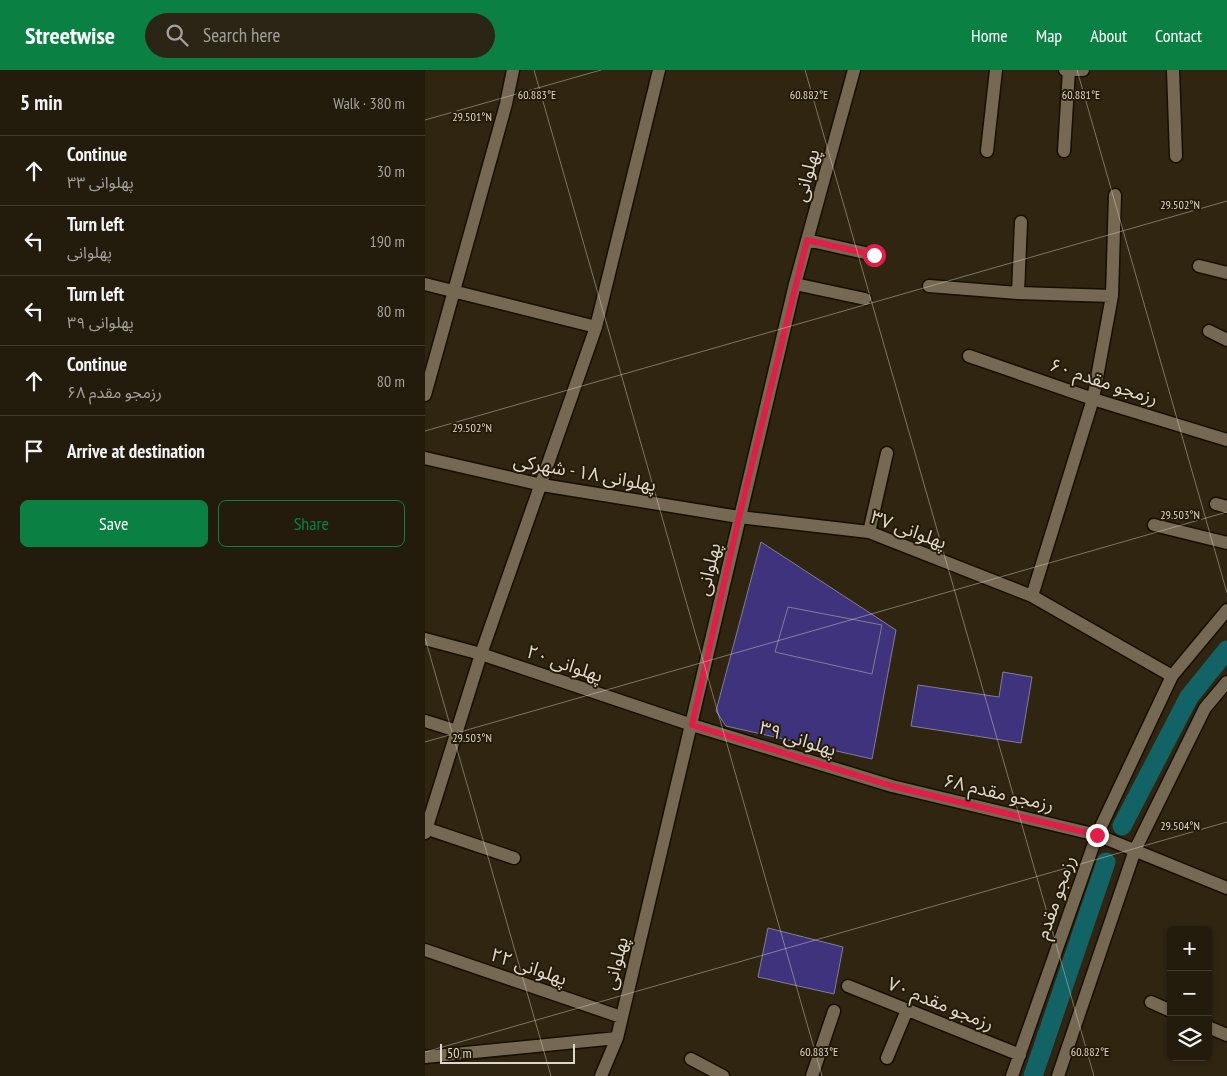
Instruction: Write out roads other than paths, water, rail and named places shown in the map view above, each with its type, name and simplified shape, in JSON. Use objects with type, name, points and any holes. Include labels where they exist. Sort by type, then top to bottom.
[{"type":"street","points":[[425,396],[507,104],[513,70]]},
{"type":"street","points":[[514,858],[425,830],[481,654],[596,327],[659,70]]},
{"type":"street","name":"پهلوانی","points":[[601,1076],[617,1038],[795,284],[854,70]]},
{"type":"street","points":[[987,151],[996,70]]},
{"type":"street","points":[[1065,70],[1083,70]]},
{"type":"street","points":[[1064,151],[1069,70]]},
{"type":"street","points":[[1173,70],[1176,156]]},
{"type":"street","points":[[1032,596],[1093,399],[1112,296],[1115,195]]},
{"type":"street","points":[[1018,293],[1021,222]]},
{"type":"street","points":[[807,240],[874,255]]},
{"type":"street","points":[[1199,266],[1227,273]]},
{"type":"street","points":[[425,284],[596,327]]},
{"type":"street","points":[[795,284],[865,300]]},
{"type":"street","points":[[929,286],[1018,293],[1112,296]]},
{"type":"street","points":[[1209,331],[1227,340]]},
{"type":"street","name":"رزمجو مقدم ۶۰","points":[[969,356],[1093,399],[1227,440]]},
{"type":"street","points":[[869,532],[887,453]]},
{"type":"street","name":"پهلوانی ۱۸ - شهرکی","points":[[425,458],[542,485],[739,517]]},
{"type":"street","name":"پهلوانی ۳۷","points":[[739,517],[869,532],[1032,596],[1173,676]]},
{"type":"street","points":[[1154,525],[1227,543]]},
{"type":"street","name":"رزمجو مقدم","points":[[1012,1076],[1097,835],[1173,676],[1227,610]]},
{"type":"street","name":"پهلوانی ۲۰","points":[[425,639],[481,654],[692,725]]},
{"type":"street","points":[[1058,1076],[1135,850],[1205,708],[1227,682]]},
{"type":"street","points":[[425,721],[457,731]]},
{"type":"street","name":"پهلوانی ۳۹","points":[[692,725],[892,786]]},
{"type":"street","name":"رزمجو مقدم ۶۸","points":[[892,786],[1097,835],[1227,888]]},
{"type":"street","name":"پهلوانی ۲۲","points":[[425,950],[621,1018]]},
{"type":"street","name":"رزمجو مقدم ۷۰","points":[[849,986],[1020,1054]]},
{"type":"street","points":[[1151,1002],[1167,1008]]},
{"type":"street","points":[[887,1058],[907,1010]]},
{"type":"street","points":[[812,1076],[834,1011]]},
{"type":"street","points":[[1212,1029],[1227,1035]]},
{"type":"street","points":[[425,1057],[617,1038]]},
{"type":"street","points":[[691,1059],[723,1076]]},
{"type":"waterway","points":[[1122,826],[1189,697],[1227,650]]},
{"type":"waterway","points":[[1033,1076],[1106,862]]}]
